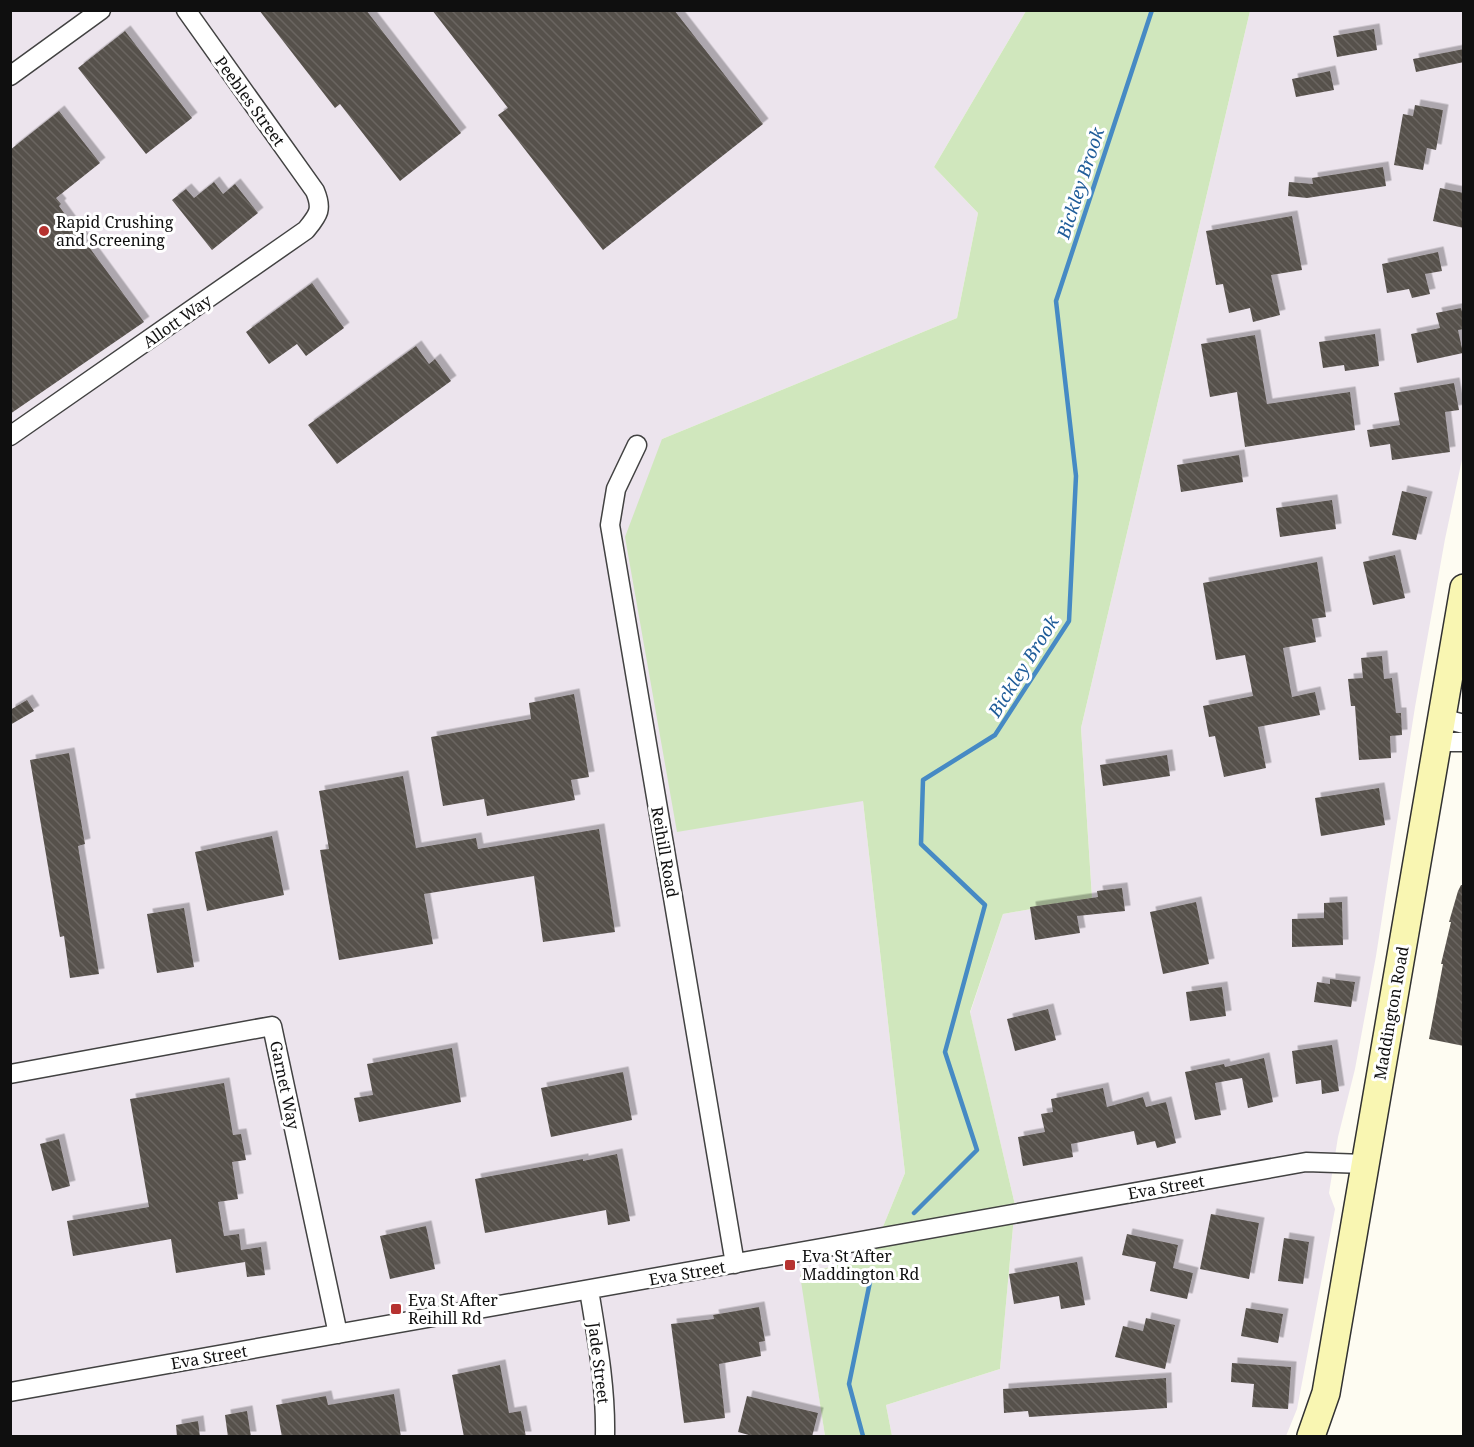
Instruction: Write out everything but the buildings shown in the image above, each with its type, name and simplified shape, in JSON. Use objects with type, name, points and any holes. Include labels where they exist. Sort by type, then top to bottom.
[{"type":"main road","name":"Maddington Road","points":[[1311,1437],[1326,1393],[1365,1164],[1451,732],[1464,588]]},
{"type":"street","points":[[10,76],[101,10]]},
{"type":"street","name":"Peebles Street","points":[[186,10],[315,191]]},
{"type":"street","name":"Allott Way","points":[[10,436],[306,230],[318,215],[320,203],[315,191]]},
{"type":"street","name":"Reihill Road","points":[[637,445],[616,489],[610,525],[735,1264]]},
{"type":"street","name":"Garnet Way","points":[[10,1074],[272,1026],[338,1334]]},
{"type":"street","name":"Eva Street","points":[[10,1392],[1306,1162],[1365,1164]]},
{"type":"street","name":"Jade Street","points":[[589,1290],[603,1376],[605,1437]]},
{"type":"shaded area","points":[[10,11],[1026,11],[934,167],[978,213],[957,318],[662,439],[863,801],[905,1173],[871,1256],[801,1275],[825,1436],[11,1436]]},
{"type":"shaded area","points":[[1250,11],[1463,11],[1463,455],[1445,539],[1415,707],[1376,956],[1355,1069],[1338,1137],[1329,1193],[1335,1209],[1297,1409],[1286,1436],[892,1436],[886,1405],[1000,1369],[1015,1205],[970,1013],[1003,914],[1092,898],[1081,728]]},
{"type":"green space","points":[[1026,11],[1250,11],[1081,728],[1092,898],[1003,914],[970,1012],[1015,1205],[1000,1369],[886,1405],[892,1436],[825,1436],[800,1275],[871,1256],[905,1173],[863,801],[677,832],[625,537],[662,439],[957,318],[978,213],[934,167]]},
{"type":"waterway","name":"Bickley Brook","points":[[914,1213],[977,1150],[945,1052],[985,905],[921,844],[923,780],[995,735],[1069,621],[1076,476],[1056,301],[1152,10]]},
{"type":"waterway","name":"Bickley Brook","points":[[863,1436],[849,1384],[871,1277]]},
{"type":"place","name":"Rapid Crushing and Screening","points":[[44,231]]},
{"type":"place","name":"Eva St After Maddington Rd","points":[[790,1265]]},
{"type":"place","name":"Eva St After Reihill Rd","points":[[396,1309]]}]
